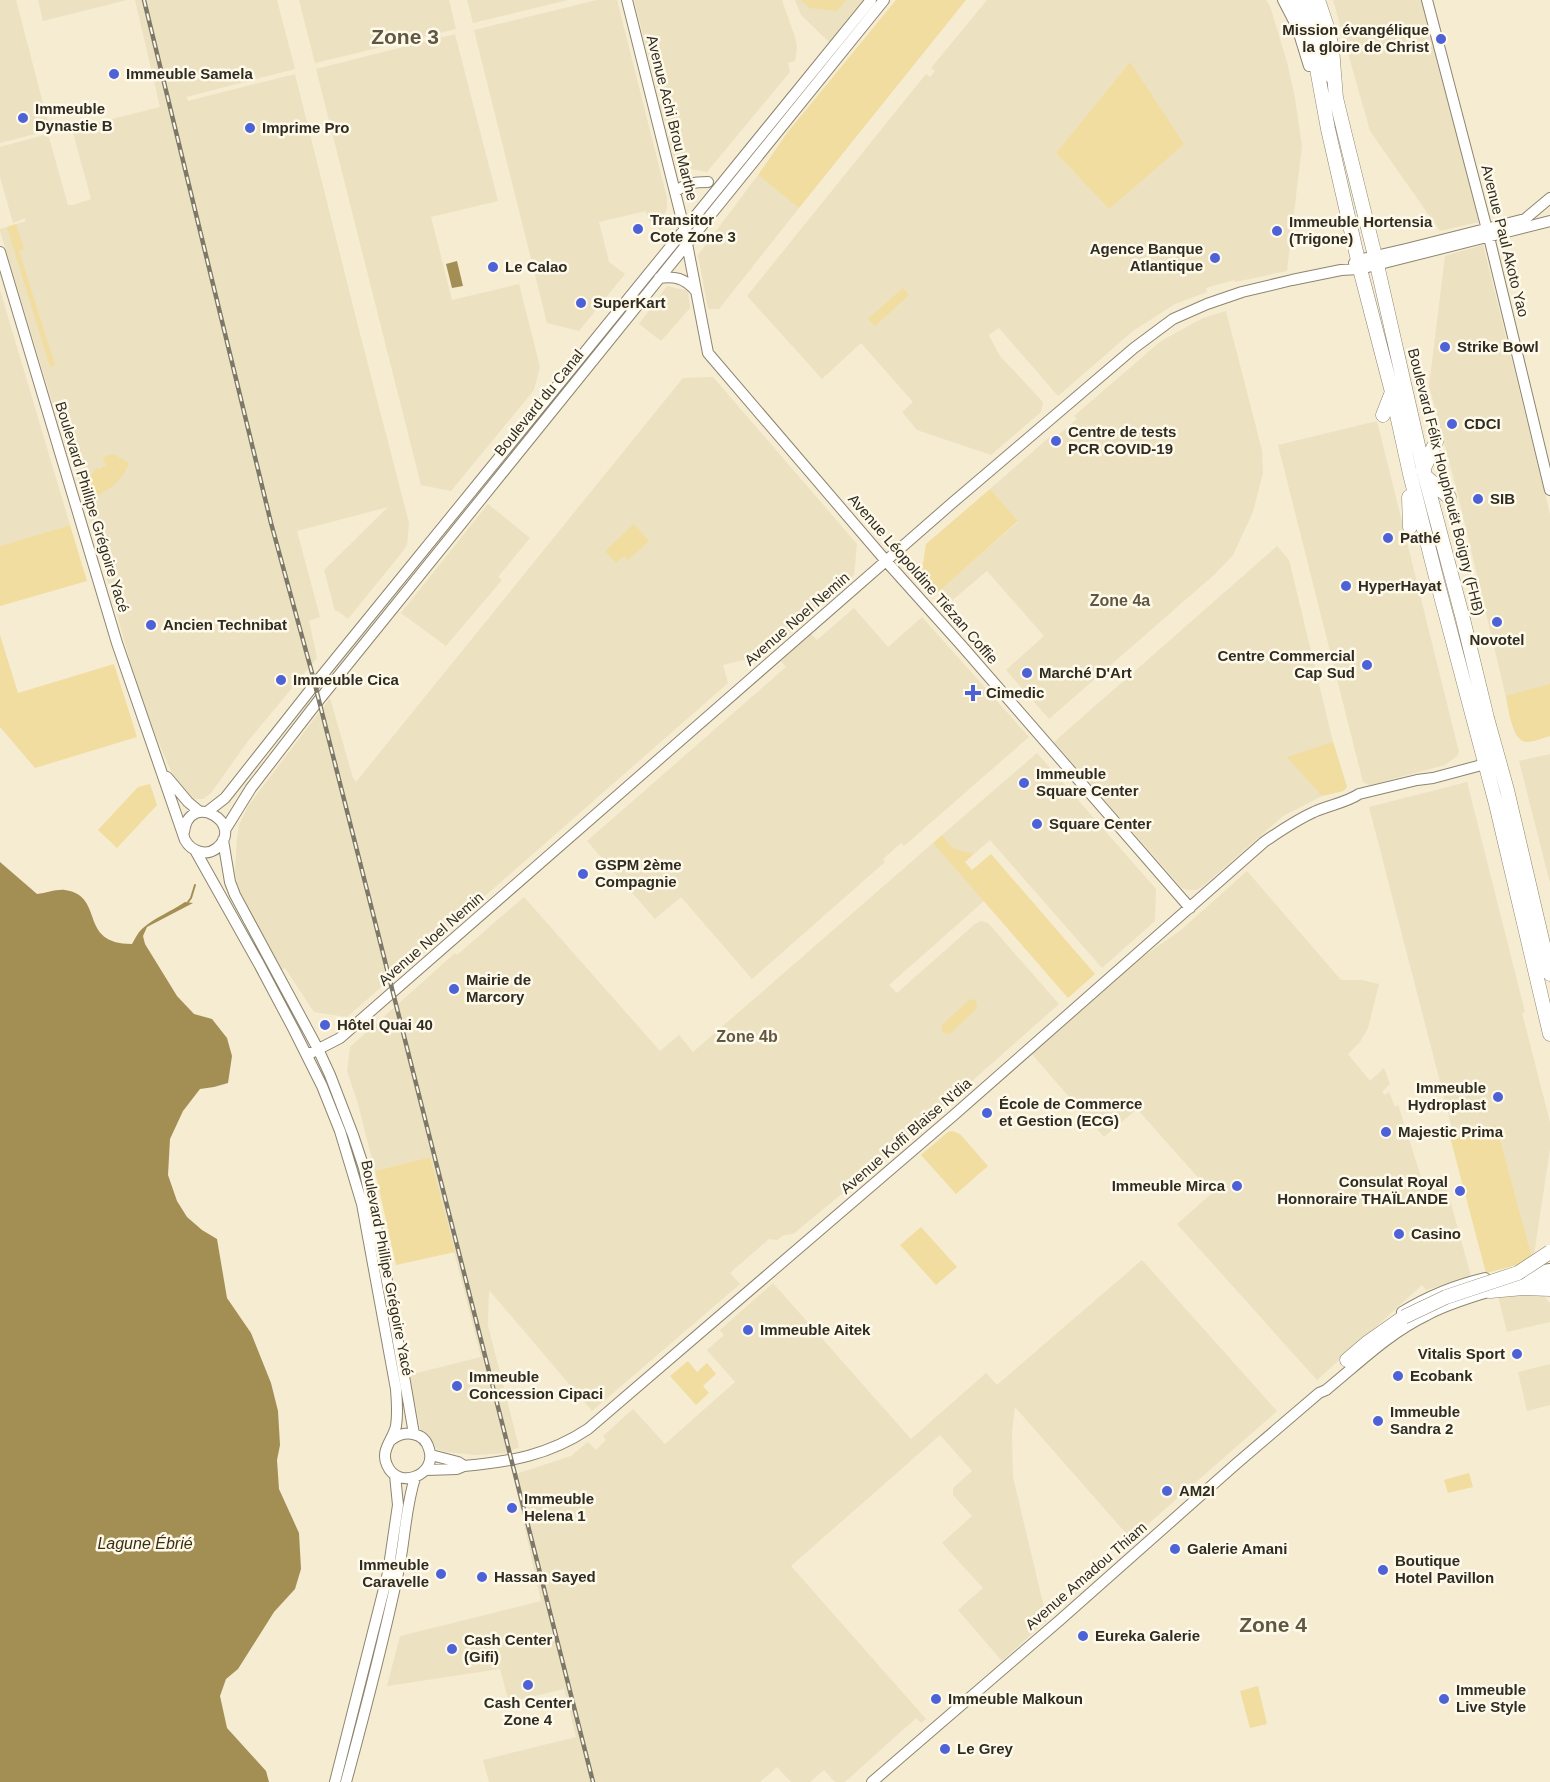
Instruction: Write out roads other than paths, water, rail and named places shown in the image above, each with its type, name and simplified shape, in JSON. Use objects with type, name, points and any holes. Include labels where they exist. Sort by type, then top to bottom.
[{"type":"highway","name":"Boulevard Félix Houphouët Boigny (FHB)","points":[[1294,0],[1317,69],[1328,129],[1359,264],[1392,392],[1419,473]]},
{"type":"highway","points":[[1318,0],[1332,48],[1336,98]]},
{"type":"highway","name":"Boulevard Félix Houphouët Boigny (FHB)","points":[[1336,98],[1376,261],[1419,473],[1492,762],[1549,1030],[1550,1045]]},
{"type":"highway","points":[[1383,415],[1392,392]]},
{"type":"highway","points":[[1410,527],[1408,484],[1419,473],[1436,442]]},
{"type":"highway","points":[[1419,473],[1449,496]]},
{"type":"highway","name":"Boulevard Félix Houphouët Boigny (FHB)","points":[[1492,762],[1510,801],[1550,974]]},
{"type":"highway","points":[[1541,938],[1550,964]]},
{"type":"highway","points":[[1347,1360],[1404,1317],[1446,1297],[1518,1273],[1550,1252]]},
{"type":"highway","points":[[1490,1291],[1550,1288]]},
{"type":"main road","name":"Avenue Achi Brou Marthe","points":[[627,0],[687,244]]},
{"type":"main road","name":"Boulevard du Canal","points":[[204,812],[225,798],[684,228],[871,0]]},
{"type":"main road","name":"Boulevard du Canal","points":[[224,835],[251,788],[319,700],[884,0]]},
{"type":"main road","name":"Boulevard Félix Houphouët Boigny (FHB)","points":[[1283,0],[1297,27],[1328,129]]},
{"type":"main road","name":"Boulevard Félix Houphouët Boigny (FHB)","points":[[1306,0],[1323,47],[1336,98]]},
{"type":"main road","name":"Avenue Paul Akoto Yao","points":[[1427,0],[1488,233],[1550,490]]},
{"type":"main road","points":[[667,161],[681,177],[690,183]]},
{"type":"main road","points":[[675,192],[690,183],[708,182]]},
{"type":"main road","points":[[1488,233],[1525,219],[1550,198]]},
{"type":"main road","points":[[1488,233],[1550,221]]},
{"type":"main road","name":"Avenue Noel Nemin","points":[[307,1055],[340,1038],[886,561],[1134,348],[1173,319],[1242,292],[1488,233]]},
{"type":"main road","name":"Avenue Léopoldine Tiézan Coffie","points":[[687,244],[708,353],[886,561],[1190,908]]},
{"type":"main road","name":"Boulevard Phillipe Grégoire Yacé","points":[[0,252],[117,643],[184,832]]},
{"type":"main road","points":[[659,278],[680,278],[688,282],[695,290]]},
{"type":"main road","name":"Avenue Koffi Blaise N'dia","points":[[426,1470],[457,1469],[539,1454],[576,1437],[606,1415],[954,1115],[1264,842],[1283,829],[1315,811],[1353,799],[1359,794],[1492,762]]},
{"type":"main road","name":"Boulevard Phillipe Grégoire Yacé","points":[[162,770],[188,802],[204,812]]},
{"type":"main road","points":[[204,812],[219,818],[224,835],[214,850],[201,852],[187,843],[184,832],[187,821],[195,814],[204,812]]},
{"type":"main road","name":"Boulevard Phillipe Grégoire Yacé","points":[[224,835],[230,882],[240,906],[318,1049],[364,1168],[391,1300],[414,1434],[424,1440],[431,1455]]},
{"type":"main road","name":"Boulevard Phillipe Grégoire Yacé","points":[[195,850],[260,964],[330,1103],[349,1156],[362,1204],[396,1389],[396,1428],[387,1445],[385,1458],[390,1471],[395,1475],[398,1505],[388,1573],[335,1782]]},
{"type":"main road","name":"Avenue Amadou Thiam","points":[[1319,1393],[1323,1385],[1383,1326],[1420,1301],[1457,1285],[1481,1279],[1550,1269]]},
{"type":"main road","name":"Avenue Amadou Thiam","points":[[872,1782],[1236,1464],[1319,1393],[1326,1390],[1391,1337],[1424,1316],[1461,1300],[1507,1286],[1550,1278]]},
{"type":"main road","points":[[391,1440],[402,1434],[414,1434]]},
{"type":"main road","points":[[395,1475],[405,1479],[415,1478],[426,1470],[431,1455]]},
{"type":"main road","name":"Avenue Koffi Blaise N'dia","points":[[431,1455],[458,1462],[464,1466]]},
{"type":"main road","points":[[346,1782],[380,1653],[399,1568],[415,1478]]},
{"type":"water","points":[[457,261],[463,286],[452,288],[446,264]]},
{"type":"water","name":"Lagune Ébrié","points":[[0,862],[37,894],[65,890],[77,894],[85,901],[97,928],[104,936],[115,942],[132,944],[141,930],[152,921],[185,902],[193,903],[147,927],[143,936],[145,944],[177,996],[194,1014],[212,1019],[227,1038],[232,1056],[228,1083],[200,1089],[183,1111],[170,1139],[168,1175],[177,1201],[187,1217],[217,1239],[227,1298],[251,1333],[271,1383],[278,1411],[279,1489],[299,1533],[301,1569],[295,1589],[274,1612],[238,1669],[226,1679],[220,1696],[227,1728],[266,1771],[269,1782],[0,1782]]},
{"type":"waterway","points":[[188,902],[195,885]]},
{"type":"railway","points":[[144,0],[271,523],[312,673],[593,1782]]},
{"type":"place","name":"Mission évangélique la gloire de Christ","points":[[1441,39]]},
{"type":"place","name":"Immeuble Samela","points":[[114,74]]},
{"type":"place","name":"Immeuble Dynastie B","points":[[23,118]]},
{"type":"place","name":"Imprime Pro","points":[[250,128]]},
{"type":"place","name":"Transitor Cote Zone 3","points":[[638,229]]},
{"type":"place","name":"Immeuble Hortensia (Trigone)","points":[[1277,231]]},
{"type":"place","name":"Agence Banque Atlantique","points":[[1215,258]]},
{"type":"place","name":"Le Calao","points":[[493,267]]},
{"type":"place","name":"SuperKart","points":[[581,303]]},
{"type":"place","name":"Strike Bowl","points":[[1445,347]]},
{"type":"place","name":"CDCI","points":[[1452,424]]},
{"type":"place","name":"Centre de tests PCR COVID-19","points":[[1056,441]]},
{"type":"place","name":"SIB","points":[[1478,499]]},
{"type":"place","name":"Pathé","points":[[1388,538]]},
{"type":"place","name":"HyperHayat","points":[[1346,586]]},
{"type":"place","name":"Novotel","points":[[1497,622]]},
{"type":"place","name":"Ancien Technibat","points":[[151,625]]},
{"type":"place","name":"Centre Commercial Cap Sud","points":[[1367,665]]},
{"type":"place","name":"Marché D'Art","points":[[1027,673]]},
{"type":"place","name":"Immeuble Cica","points":[[281,680]]},
{"type":"place","name":"Cimedic","points":[[973,693]]},
{"type":"place","name":"Immeuble Square Center","points":[[1024,783]]},
{"type":"place","name":"Square Center","points":[[1037,824]]},
{"type":"place","name":"GSPM 2ème Compagnie","points":[[583,874]]},
{"type":"place","name":"Mairie de Marcory","points":[[454,989]]},
{"type":"place","name":"Hôtel Quai 40","points":[[325,1025]]},
{"type":"place","name":"Immeuble Hydroplast","points":[[1498,1097]]},
{"type":"place","name":"École de Commerce et Gestion (ECG)","points":[[987,1113]]},
{"type":"place","name":"Majestic Prima","points":[[1386,1132]]},
{"type":"place","name":"Immeuble Mirca","points":[[1237,1186]]},
{"type":"place","name":"Consulat Royal Honnoraire THAÏLANDE","points":[[1460,1191]]},
{"type":"place","name":"Casino","points":[[1399,1234]]},
{"type":"place","name":"Immeuble Aitek","points":[[748,1330]]},
{"type":"place","name":"Vitalis Sport","points":[[1517,1354]]},
{"type":"place","name":"Ecobank","points":[[1398,1376]]},
{"type":"place","name":"Immeuble Concession Cipaci","points":[[457,1386]]},
{"type":"place","name":"Immeuble Sandra 2","points":[[1378,1421]]},
{"type":"place","name":"AM2I","points":[[1167,1491]]},
{"type":"place","name":"Immeuble Helena 1","points":[[512,1508]]},
{"type":"place","name":"Galerie Amani","points":[[1175,1549]]},
{"type":"place","name":"Boutique Hotel Pavillon","points":[[1383,1570]]},
{"type":"place","name":"Immeuble Caravelle","points":[[441,1574]]},
{"type":"place","name":"Hassan Sayed","points":[[482,1577]]},
{"type":"place","name":"Eureka Galerie","points":[[1083,1636]]},
{"type":"place","name":"Cash Center (Gifi)","points":[[452,1649]]},
{"type":"place","name":"Cash Center Zone 4","points":[[528,1685]]},
{"type":"place","name":"Immeuble Malkoun","points":[[936,1699]]},
{"type":"place","name":"Immeuble Live Style","points":[[1444,1699]]},
{"type":"place","name":"Le Grey","points":[[945,1749]]},
{"type":"district","name":"Zone 3","points":[[405,37]]},
{"type":"district","name":"Zone 4a","points":[[1120,600]]},
{"type":"district","name":"Zone 4b","points":[[747,1036]]},
{"type":"district","name":"Zone 4","points":[[1273,1625]]}]
